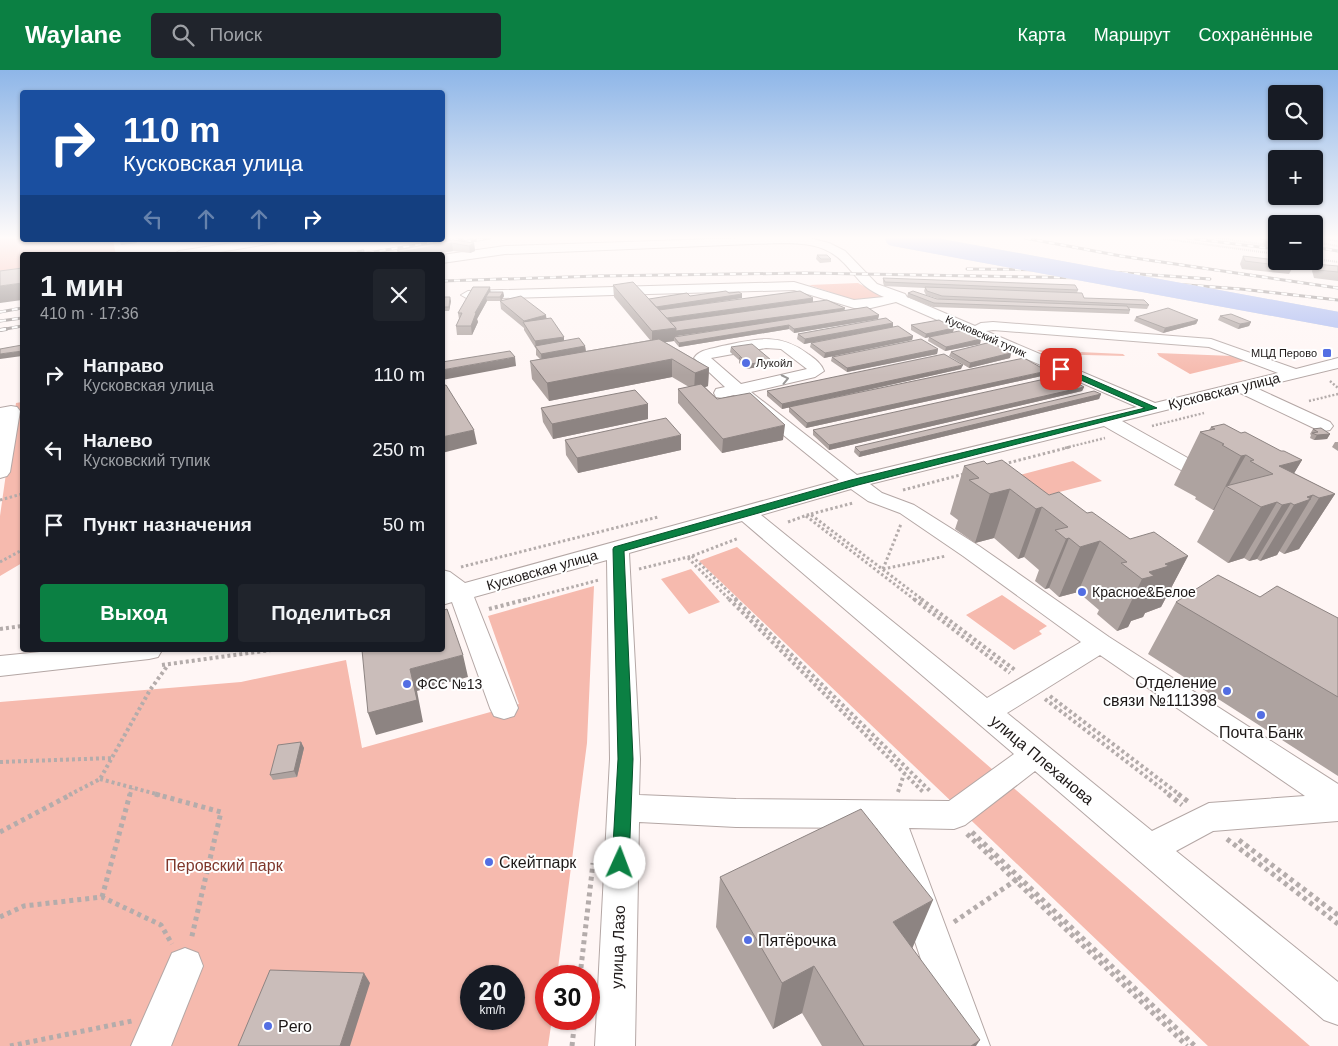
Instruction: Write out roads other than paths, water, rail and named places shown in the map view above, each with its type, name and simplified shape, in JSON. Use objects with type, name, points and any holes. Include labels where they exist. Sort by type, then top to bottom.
[{"type":"main road","points":[[1140,284],[1338,320]]},
{"type":"main road","points":[[1185,284],[1338,311]]},
{"type":"street","name":"Кусковский тупик","points":[[869,284],[872,287],[901,297],[945,321],[978,332],[1153,408]]},
{"type":"street","points":[[468,295],[794,286],[807,288],[855,304],[901,297]]},
{"type":"street","points":[[978,332],[981,327],[993,326],[1211,343],[1296,374]]},
{"type":"street","points":[[726,387],[808,362],[787,347],[776,343],[704,356],[704,360],[726,387],[875,497],[907,509],[971,550],[1100,643],[1338,801]]},
{"type":"street","name":"Кусковская улица","points":[[453,595],[619,562],[743,526],[854,482],[1338,363]]},
{"type":"street","points":[[1240,387],[1324,426]]},
{"type":"street","points":[[0,413],[11,411],[0,472]]},
{"type":"street","points":[[1106,420],[1195,470]]},
{"type":"street","name":"улица Плеханова","points":[[743,526],[985,713],[1338,1006]]},
{"type":"street","name":"улица Лазо","points":[[615,1046],[625,759],[619,562]]},
{"type":"street","points":[[453,595],[504,708]]},
{"type":"street","points":[[985,713],[1100,643]]},
{"type":"street","points":[[0,666],[109,652]]},
{"type":"street","points":[[622,808],[736,813],[889,816],[954,815],[1036,755]]},
{"type":"street","points":[[1149,849],[1206,819],[1338,807]]},
{"type":"street","points":[[889,816],[970,1046]]},
{"type":"street","points":[[158,1030],[185,966]]},
{"type":"railway","points":[[1167,284],[1241,289],[1338,300]]},
{"type":"railway","points":[[1308,284],[1338,288]]},
{"type":"railway","points":[[0,312],[20,308]]},
{"type":"railway","points":[[0,321],[20,318]]},
{"type":"railway","points":[[6,329],[0,330],[20,326]]},
{"type":"place","name":"МЦД Перово","points":[[1327,353]]},
{"type":"place","name":"Лукойл","points":[[746,363]]},
{"type":"place","name":"Красное&Белое","points":[[1082,592]]},
{"type":"place","name":"ФСС №13","points":[[407,684]]},
{"type":"place","name":"Отделение связи №111398","points":[[1227,691]]},
{"type":"place","name":"Почта Банк","points":[[1261,715]]},
{"type":"place","name":"Скейтпарк","points":[[489,862]]},
{"type":"place","name":"Пятёрочка","points":[[748,940]]},
{"type":"place","name":"Pero","points":[[268,1026]]},
{"type":"park label","name":"Перовский парк","points":[[224,865]]}]
